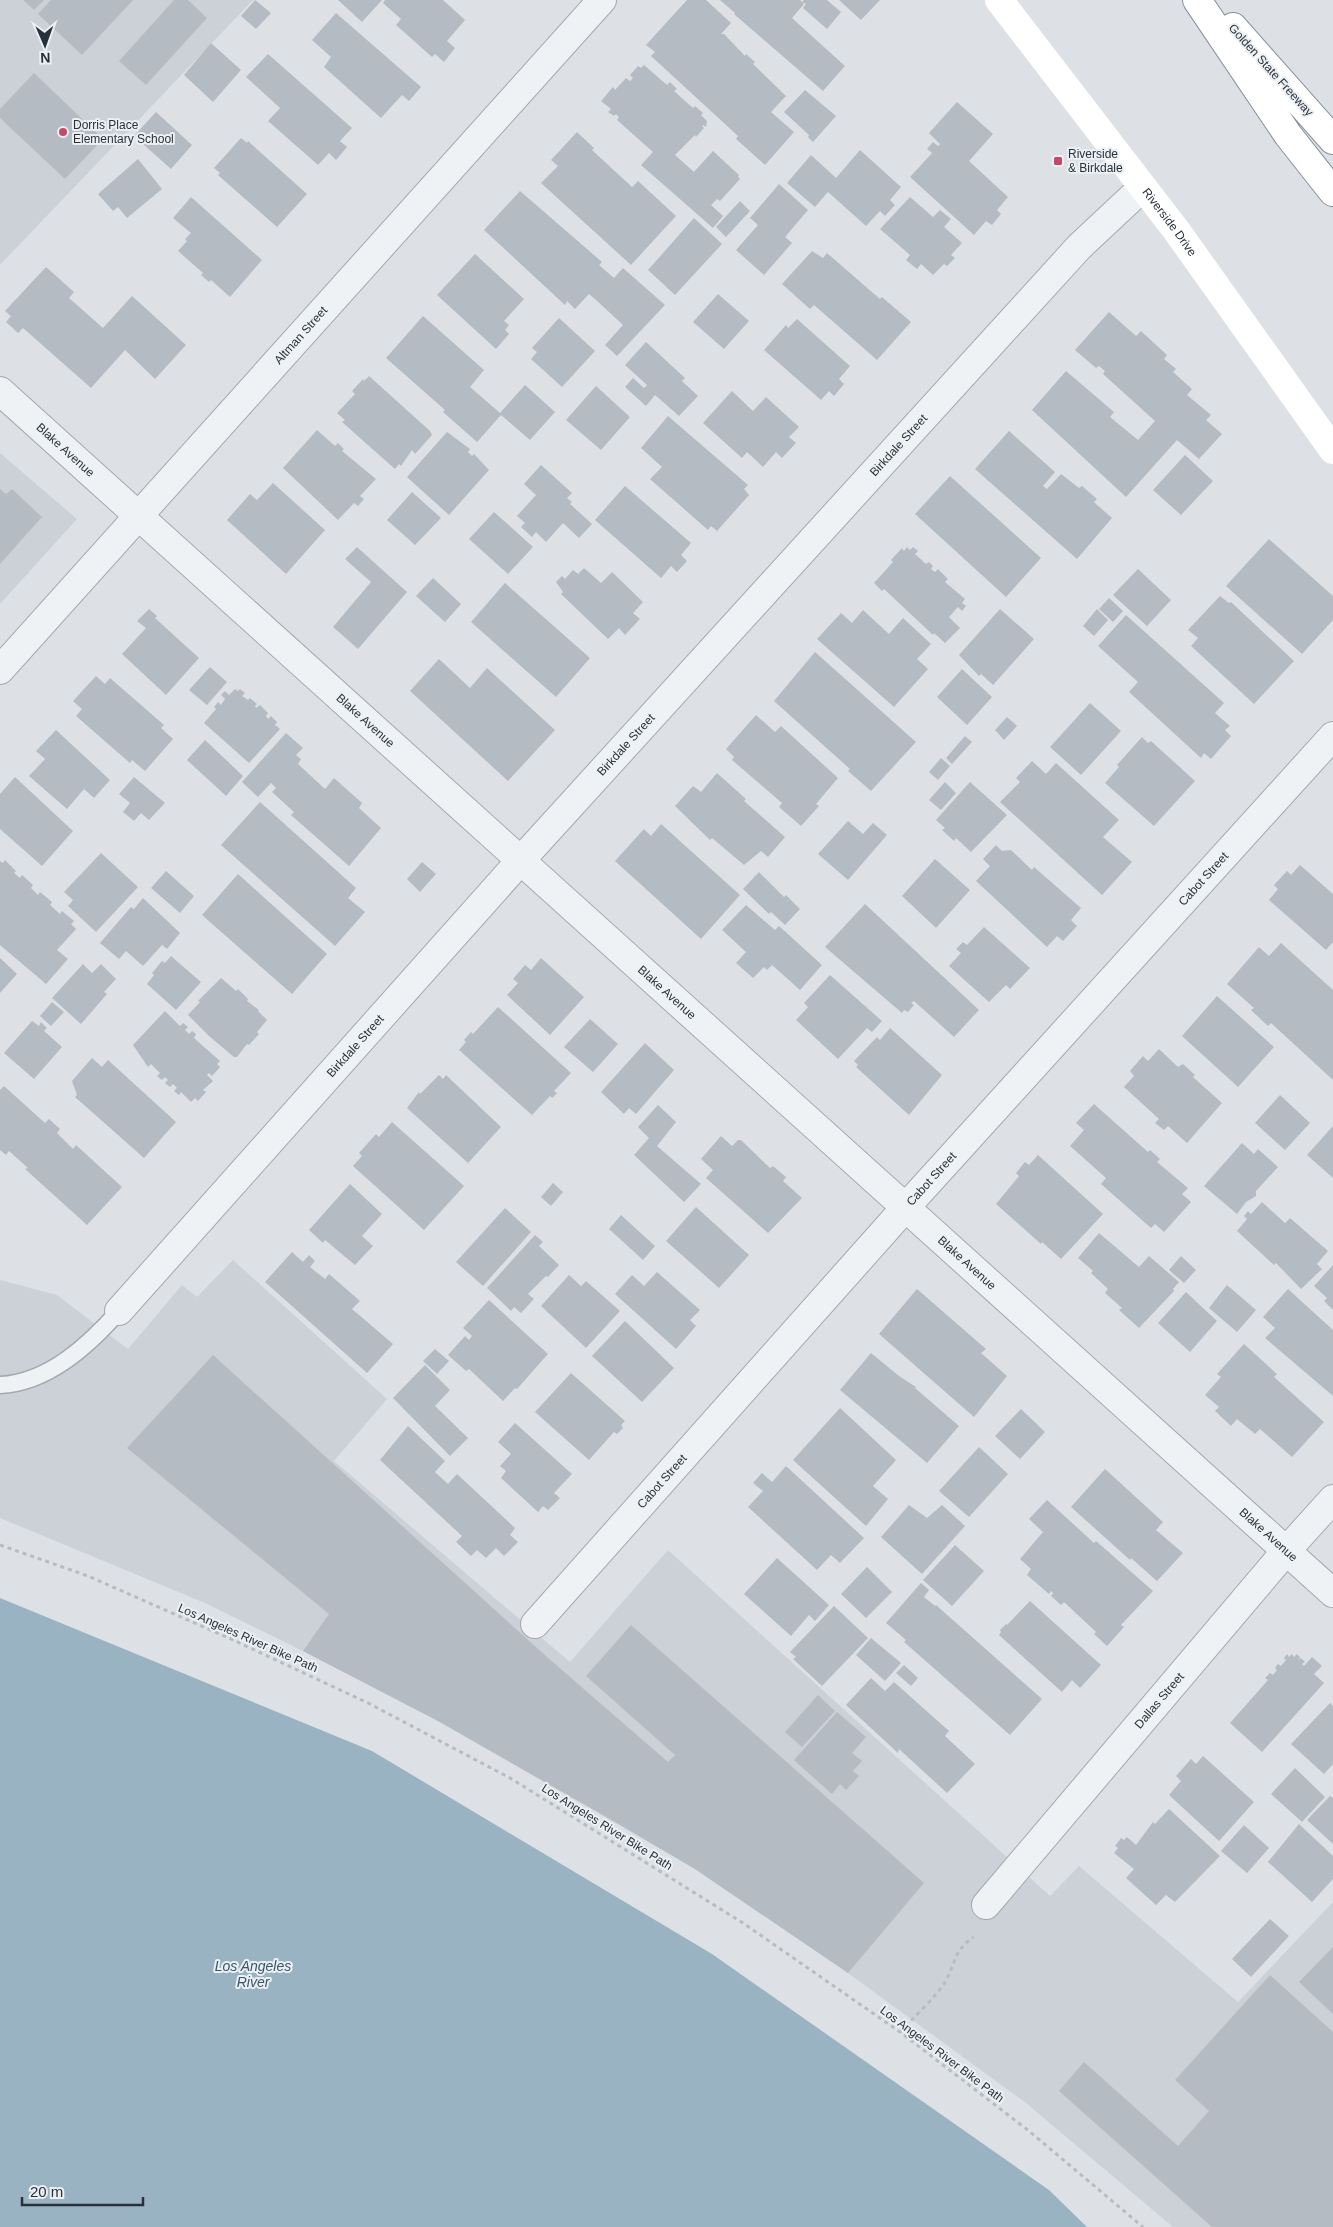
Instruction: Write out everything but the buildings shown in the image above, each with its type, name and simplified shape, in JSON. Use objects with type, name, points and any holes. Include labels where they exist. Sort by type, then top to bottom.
[{"type":"main road","name":"Riverside Drive","points":[[1000,0],[1176,230],[1333,450]]},
{"type":"main road","points":[[1197,0],[1288,135],[1333,192]]},
{"type":"main road","name":"Golden State Freeway","points":[[1208,0],[1333,140]]},
{"type":"street","name":"Altman Street","points":[[0,670],[602,0]]},
{"type":"street","name":"Birkdale Street","points":[[119,1311],[521,860],[1079,247],[1142,188]]},
{"type":"street","name":"Blake Avenue","points":[[0,391],[1333,1594]]},
{"type":"street","name":"Cabot Street","points":[[535,1624],[905,1208],[1333,736]]},
{"type":"street","name":"Dallas Street","points":[[986,1905],[1286,1551],[1333,1499]]},
{"type":"lane","points":[[0,1385],[12,1385],[58,1367],[103,1330],[119,1311]]},
{"type":"path","name":"Los Angeles River Bike Path","points":[[0,1545],[88,1576],[232,1639],[368,1703],[510,1778],[743,1923],[900,2032],[1029,2131],[1143,2227]]},
{"type":"path","points":[[900,2032],[945,1983],[953,1961],[966,1942],[989,1929],[986,1905]]},
{"type":"shaded area","name":"Dorris Place Elementary School","points":[[0,0],[253,0],[0,265]]},
{"type":"shaded area","points":[[0,453],[77,519],[0,604]]},
{"type":"shaded area","points":[[233,1260],[387,1399],[334,1461],[570,1662],[668,1550],[1050,1896],[1079,1866],[1238,2002],[1333,1902],[1333,2227],[1173,2227],[1026,2103],[848,1973],[695,1869],[438,1721],[303,1651],[205,1603],[0,1518],[0,1280],[57,1295],[128,1349],[182,1285],[197,1297]]},
{"type":"water","name":"Los Angeles River","points":[[0,1598],[372,1751],[712,1954],[1049,2190],[1087,2227],[0,2227]]},
{"type":"place","name":"Dorris Place Elementary School","points":[[63,132]]},
{"type":"place","name":"Riverside & Birkdale","points":[[1058,161]]}]
